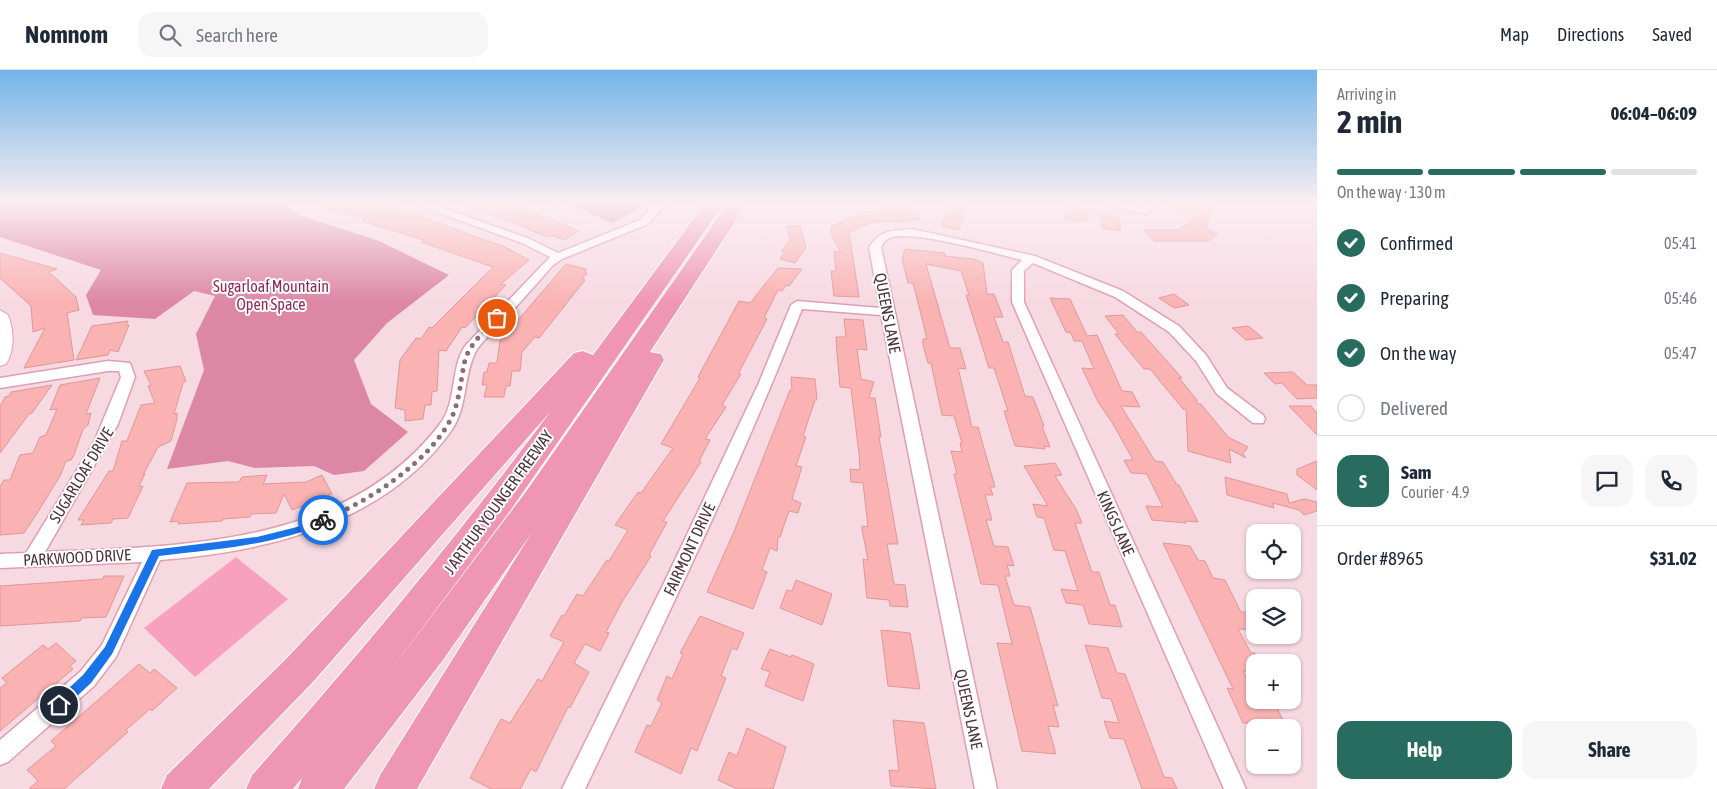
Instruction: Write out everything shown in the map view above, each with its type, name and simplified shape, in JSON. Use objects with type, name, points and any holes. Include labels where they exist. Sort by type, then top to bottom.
[{"type":"highway","name":"J ARTHUR YOUNGER FREEWAY","points":[[266,789],[352,692],[432,592],[691,236]]},
{"type":"highway","name":"J ARTHUR YOUNGER FREEWAY","points":[[318,789],[399,690],[458,613],[717,236]]},
{"type":"highway","points":[[394,789],[705,271],[723,236]]},
{"type":"highway","points":[[181,789],[299,671],[666,270]]},
{"type":"street","points":[[510,236],[558,257]]},
{"type":"street","name":"PARKWOOD DRIVE","points":[[0,561],[156,552],[257,541],[299,530],[358,504],[401,474],[425,452],[453,415],[462,386],[465,359],[476,340],[535,277],[558,257],[610,236]]},
{"type":"street","name":"QUEENS LANE","points":[[887,236],[881,238],[875,246],[986,789]]},
{"type":"street","name":"QUEENS LANE","points":[[928,236],[1031,258],[1119,294],[1174,329],[1201,358],[1222,391],[1258,419]]},
{"type":"street","name":"KINGS LANE","points":[[1031,258],[1018,270],[1018,302],[1235,789]]},
{"type":"street","name":"FAIRMONT DRIVE","points":[[573,789],[672,586],[765,385],[797,305],[887,312]]},
{"type":"street","points":[[0,315],[4,324],[4,341],[0,360]]},
{"type":"street","name":"SUGARLOAF DRIVE","points":[[0,383],[108,366],[125,366],[128,377],[111,424],[31,559]]},
{"type":"street","points":[[0,754],[59,705],[92,672],[109,651],[156,552]]},
{"type":"shaded area","points":[[236,557],[288,599],[195,677],[144,628]]},
{"type":"green space","name":"Sugarloaf Mountain Open Space","points":[[362,236],[379,241],[449,275],[387,323],[354,360],[371,404],[408,432],[364,471],[334,475],[314,466],[255,468],[228,461],[167,469],[204,370],[196,334],[215,296],[194,291],[155,319],[93,315],[86,295],[101,270],[0,237]]},
{"type":"building","points":[[409,236],[473,236],[505,247],[529,260],[501,284],[506,285],[465,328],[462,327],[446,351],[439,350],[437,391],[432,392],[431,405],[425,405],[423,419],[405,421],[405,410],[395,408],[400,360],[416,338],[421,339],[429,327],[432,328],[493,267],[421,242],[424,240]]},
{"type":"building","points":[[552,236],[571,236],[564,240]]},
{"type":"building","points":[[789,236],[803,236],[806,247],[795,263],[780,259],[785,252],[781,251],[790,240]]},
{"type":"building","points":[[832,236],[850,236],[859,297],[834,296],[831,271],[836,271],[834,251],[841,253]]},
{"type":"building","points":[[1149,236],[1216,236],[1208,241],[1154,241]]},
{"type":"building","points":[[905,249],[945,253],[945,256],[974,259],[983,263],[987,294],[994,294],[1003,317],[994,317],[1003,342],[1008,342],[1025,396],[1033,397],[1044,426],[1042,426],[1050,447],[1044,446],[1045,449],[1015,446],[1004,411],[1008,411],[994,368],[989,368],[966,295],[969,295],[961,271],[926,264],[950,348],[960,348],[966,369],[958,368],[972,427],[978,427],[995,487],[990,487],[993,495],[985,495],[992,520],[986,520],[994,546],[1008,547],[1014,566],[1007,565],[1010,576],[1005,576],[1014,605],[1030,607],[1058,706],[1053,705],[1059,727],[1048,726],[1056,754],[1022,751],[997,643],[1012,644],[998,585],[981,584],[954,474],[957,474],[951,451],[962,452],[960,443],[962,443],[954,416],[942,415],[931,363],[928,363],[923,345],[923,339],[927,339],[919,306],[913,283],[908,283],[902,259]]},
{"type":"building","points":[[0,253],[57,269],[49,272],[76,297],[79,310],[67,313],[74,360],[24,368],[45,328],[33,332],[31,306],[0,278]]},
{"type":"building","points":[[566,264],[586,269],[585,273],[587,273],[582,279],[585,280],[539,338],[535,337],[522,352],[520,371],[512,371],[510,386],[506,386],[504,397],[484,397],[487,385],[482,385],[484,372],[487,372],[489,363],[497,363],[500,341]]},
{"type":"building","points":[[778,268],[802,269],[789,286],[786,285],[782,291],[778,290],[764,318],[767,319],[738,374],[741,374],[722,405],[726,407],[705,439],[710,440],[699,461],[701,462],[663,521],[667,522],[649,555],[651,556],[622,602],[606,632],[609,633],[600,651],[585,644],[574,663],[589,672],[570,708],[568,707],[536,772],[531,769],[520,789],[491,789],[470,778],[501,719],[510,723],[538,679],[542,681],[564,642],[550,636],[562,615],[564,616],[577,594],[583,596],[607,560],[609,561],[628,530],[615,525],[638,492],[641,493],[673,448],[661,444],[700,378],[698,377],[739,301],[750,303]]},
{"type":"building","points":[[1174,294],[1189,305],[1174,308],[1159,298]]},
{"type":"building","points":[[1050,298],[1070,299],[1087,336],[1097,335],[1122,391],[1132,392],[1140,407],[1121,406],[1155,461],[1163,462],[1177,485],[1179,485],[1198,522],[1185,521],[1186,523],[1152,520],[1146,506],[1163,507],[1147,474],[1131,473],[1124,460],[1133,460],[1098,402],[1082,368],[1094,369],[1082,341],[1074,341],[1071,333],[1066,332]]},
{"type":"building","points":[[1123,315],[1137,332],[1141,332],[1182,378],[1179,378],[1197,400],[1197,404],[1201,404],[1228,437],[1248,447],[1243,454],[1246,458],[1229,449],[1231,463],[1188,451],[1186,409],[1183,409],[1150,369],[1144,369],[1115,334],[1119,334],[1105,316]]},
{"type":"building","points":[[844,319],[863,320],[867,350],[857,349],[861,379],[874,382],[869,398],[875,398],[881,437],[879,437],[898,544],[887,544],[894,584],[905,585],[908,607],[890,606],[889,600],[867,598],[863,559],[868,560],[862,526],[868,527],[863,483],[851,482],[850,469],[860,470],[859,454],[851,388],[840,387],[837,353],[836,337],[846,337]]},
{"type":"building","points":[[128,321],[126,325],[129,325],[118,352],[110,350],[108,355],[76,360],[92,326]]},
{"type":"building","points":[[1248,326],[1263,338],[1246,340],[1232,328]]},
{"type":"building","points":[[180,366],[186,381],[183,383],[174,414],[177,413],[177,419],[171,441],[158,447],[143,475],[145,474],[139,486],[143,486],[128,518],[113,519],[111,523],[81,525],[84,520],[78,520],[109,471],[113,471],[122,441],[127,441],[141,405],[155,403],[148,386],[151,385],[144,371]]},
{"type":"building","points":[[1293,372],[1307,385],[1317,385],[1317,398],[1297,399],[1282,383],[1275,384],[1264,373]]},
{"type":"building","points":[[791,377],[815,379],[817,400],[815,400],[803,436],[806,437],[796,466],[802,467],[792,499],[801,503],[798,513],[789,511],[780,537],[778,537],[777,551],[770,548],[762,570],[767,572],[753,609],[707,592],[733,534],[790,390],[792,390]]},
{"type":"building","points":[[100,378],[86,414],[91,413],[88,425],[83,429],[74,455],[71,460],[66,461],[60,476],[36,515],[24,533],[0,535],[0,486],[4,480],[10,480],[20,455],[33,453],[40,437],[46,435],[57,409],[50,410],[60,385]]},
{"type":"building","points":[[52,385],[0,453],[0,406],[5,397],[9,396],[11,392]]},
{"type":"building","points":[[1289,406],[1311,406],[1317,413],[1317,435]]},
{"type":"building","points":[[1317,461],[1317,490],[1297,475],[1297,469]]},
{"type":"building","points":[[1055,463],[1062,475],[1055,476],[1076,509],[1082,523],[1075,523],[1092,572],[1099,572],[1110,605],[1115,605],[1122,627],[1089,624],[1083,605],[1066,603],[1061,589],[1078,591],[1065,551],[1054,550],[1044,518],[1037,517],[1033,504],[1048,506],[1024,466]]},
{"type":"building","points":[[267,475],[263,484],[306,482],[322,475],[332,494],[292,510],[284,494],[276,513],[251,514],[250,517],[223,519],[222,521],[178,524],[179,521],[170,522],[187,483],[239,482],[242,477]]},
{"type":"building","points":[[1225,477],[1287,494],[1289,503],[1304,499],[1317,502],[1317,511],[1304,515],[1299,510],[1273,503],[1274,508],[1227,495]]},
{"type":"building","points":[[1163,543],[1190,546],[1198,560],[1205,561],[1213,578],[1225,580],[1241,612],[1246,612],[1246,629],[1238,629],[1251,653],[1255,653],[1246,654],[1246,671],[1243,671],[1246,677],[1246,709],[1278,709],[1282,719],[1246,719],[1246,723],[1243,723],[1227,688],[1233,689]]},
{"type":"building","points":[[104,576],[124,576],[106,617],[82,618],[80,621],[0,626],[0,586],[103,579]]},
{"type":"building","points":[[796,580],[832,594],[822,625],[780,608],[787,590],[792,591]]},
{"type":"building","points":[[700,616],[744,633],[737,650],[732,648],[721,676],[726,678],[697,751],[691,748],[681,774],[635,752],[647,725],[651,726],[662,703],[657,700],[667,676],[672,679],[683,654],[680,653]]},
{"type":"building","points":[[881,630],[910,633],[920,689],[888,686]]},
{"type":"building","points":[[56,643],[76,661],[70,666],[73,669],[0,731],[0,688],[7,683],[2,678],[43,645],[48,649]]},
{"type":"building","points":[[1085,645],[1108,648],[1117,673],[1125,674],[1164,777],[1172,778],[1177,789],[1142,789],[1124,739],[1110,738],[1104,721],[1119,723],[1111,699],[1102,698]]},
{"type":"building","points":[[770,649],[814,664],[803,701],[765,686],[770,672],[761,669]]},
{"type":"building","points":[[139,664],[150,673],[154,669],[177,688],[152,711],[150,709],[126,730],[128,732],[64,789],[29,789],[38,781],[27,770],[56,746],[51,741]]},
{"type":"building","points":[[893,720],[924,723],[936,789],[891,786],[889,770],[899,771]]},
{"type":"building","points":[[747,728],[786,747],[773,789],[737,789],[718,780],[729,752],[737,756]]},
{"type":"way so far","points":[[323,520],[358,504],[401,474],[425,452],[453,415],[462,386],[465,359],[470,349],[497,318]]},
{"type":"route","points":[[59,705],[87,679],[109,651],[156,552],[257,541],[299,530],[323,520]]}]
